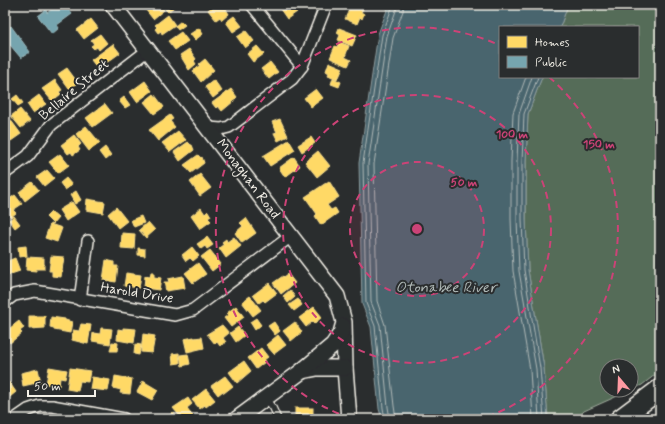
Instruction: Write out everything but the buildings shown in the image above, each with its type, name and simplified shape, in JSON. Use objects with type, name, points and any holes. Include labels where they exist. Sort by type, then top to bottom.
[{"type":"highway","points":[[626,414],[660,389]]},
{"type":"street","name":"Monaghan Road","points":[[113,5],[337,296],[344,322],[348,368],[349,419]]},
{"type":"street","points":[[252,5],[302,66]]},
{"type":"street","points":[[208,128],[221,129],[229,127],[292,79],[302,66],[326,5]]},
{"type":"street","name":"Bellaire Street","points":[[5,173],[28,156],[51,125],[148,50]]},
{"type":"street","name":"Harold Drive","points":[[5,302],[14,295],[35,291],[80,300],[175,315],[193,310],[291,236]]},
{"type":"street","points":[[80,300],[88,241]]},
{"type":"street","points":[[237,419],[302,371],[333,345],[344,322]]},
{"type":"street","points":[[302,371],[317,368],[348,368]]},
{"type":"street","points":[[15,419],[28,410],[40,406],[46,406],[124,419]]},
{"type":"lane","points":[[266,398],[278,419]]},
{"type":"green space","points":[[568,5],[660,5],[660,371],[639,386],[639,358],[599,358],[599,398],[613,398],[584,411],[576,419],[548,419],[544,368],[528,270],[526,162],[528,114],[542,78],[639,78],[639,26],[560,26]]},
{"type":"water","name":"Otonabee River","points":[[389,5],[568,5],[560,26],[499,26],[499,78],[542,78],[528,114],[526,219],[528,270],[544,368],[548,419],[382,419],[379,409],[371,327],[362,304],[359,163],[378,34]]}]
